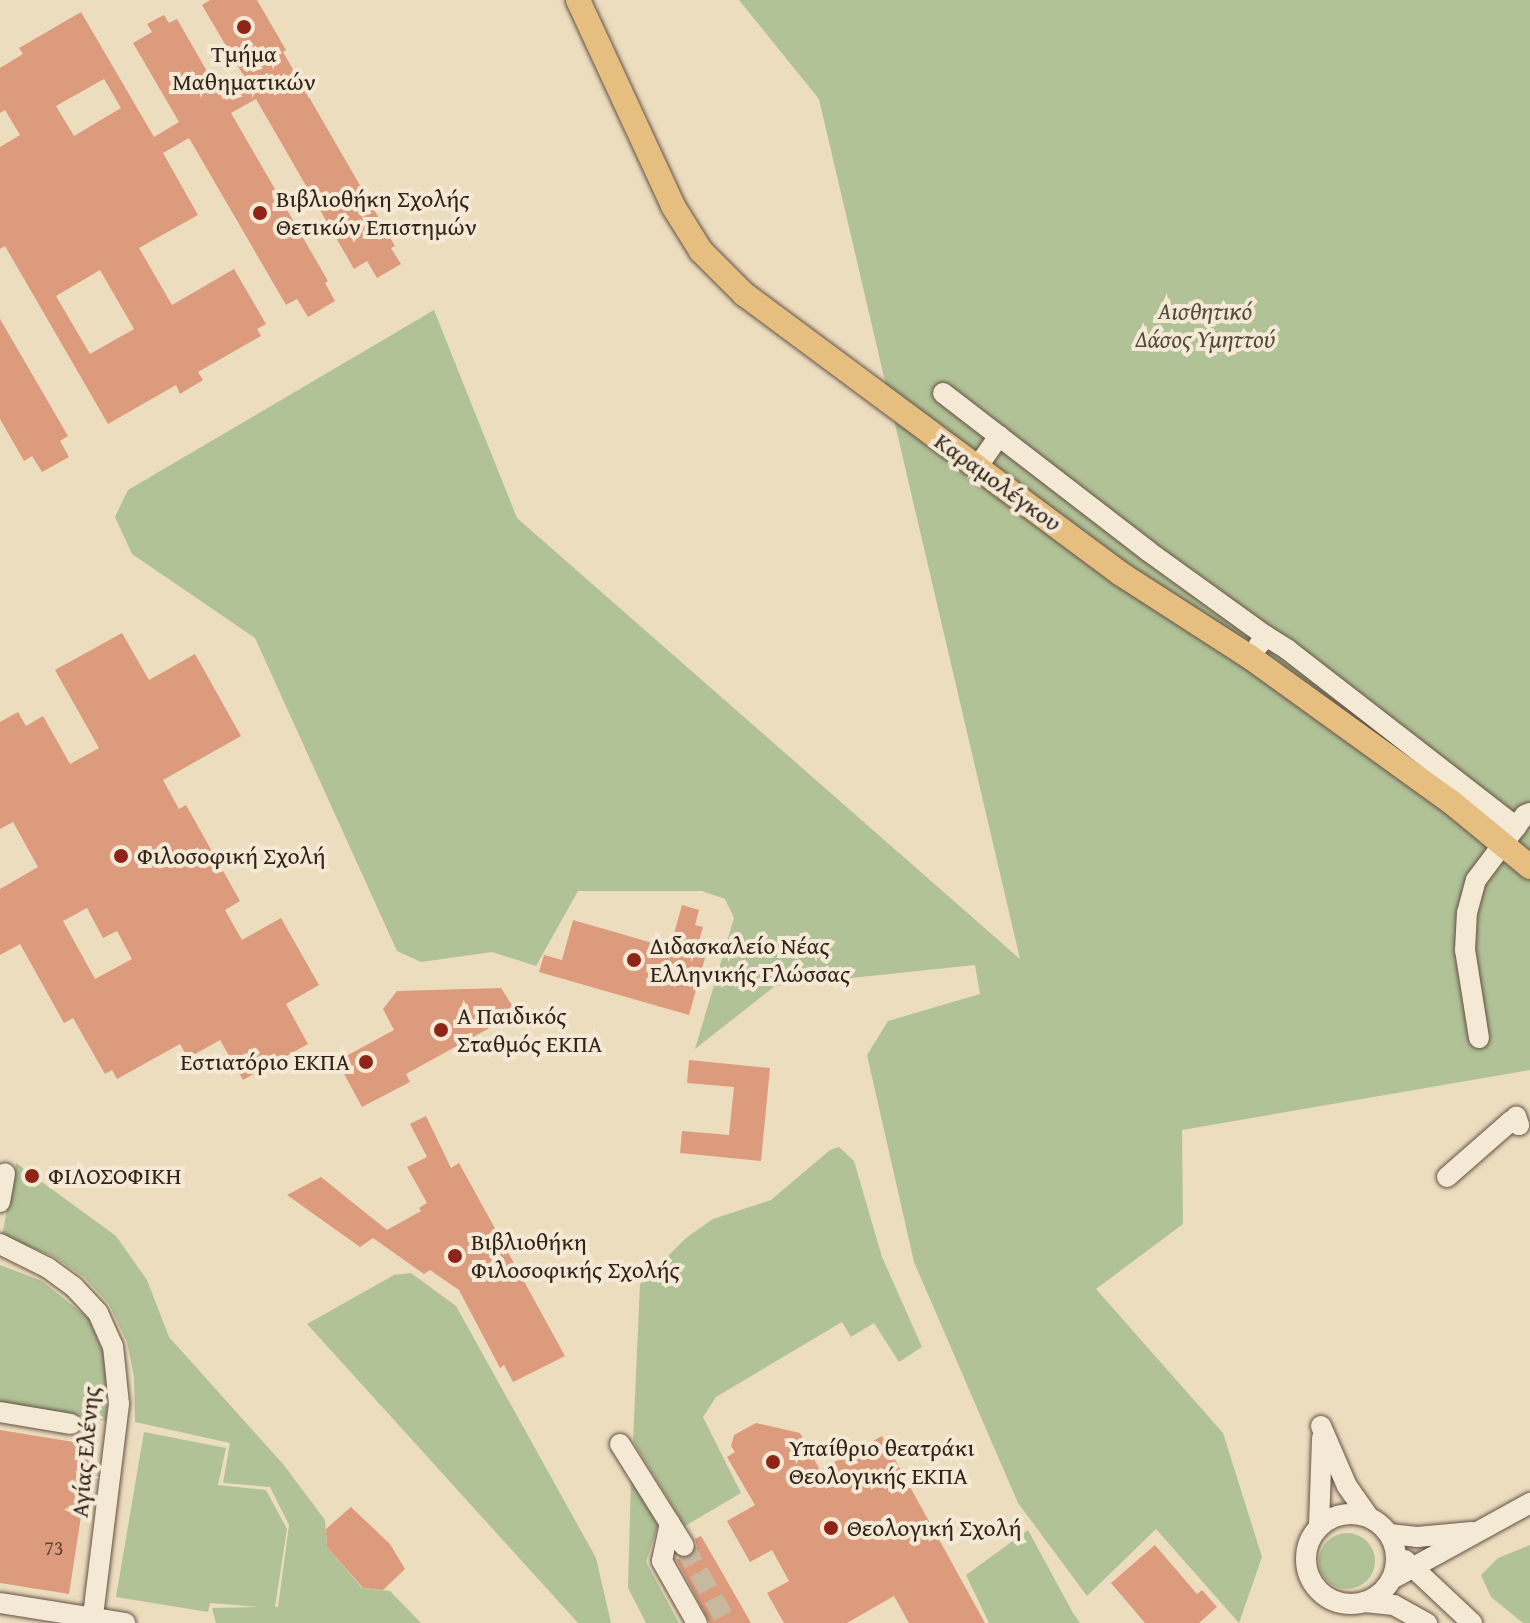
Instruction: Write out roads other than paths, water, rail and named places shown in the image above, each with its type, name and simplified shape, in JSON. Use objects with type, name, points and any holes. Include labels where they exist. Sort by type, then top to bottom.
[{"type":"main road","name":"Καραμολέγκου","points":[[578,0],[673,206],[701,251],[744,294],[1121,574],[1250,657],[1450,801],[1517,829],[1530,867]]},
{"type":"street","points":[[943,393],[1378,717],[1517,829],[1476,880],[1467,913],[1465,950],[1479,1038]]},
{"type":"street","points":[[978,466],[999,436]]},
{"type":"street","points":[[1250,657],[1266,636]]},
{"type":"street","points":[[1447,1177],[1511,1121],[1519,1125],[1516,1116]]},
{"type":"street","points":[[0,1202],[5,1173]]},
{"type":"street","name":"Αγίας Ελένης","points":[[0,1244],[48,1268],[74,1287],[98,1313],[113,1346],[119,1404],[93,1621]]},
{"type":"street","points":[[0,1412],[71,1424]]},
{"type":"street","points":[[1427,1623],[1394,1605],[1365,1602],[1343,1604],[1325,1597],[1312,1583],[1305,1565],[1306,1545],[1319,1525],[1323,1494],[1321,1426],[1347,1486],[1368,1516],[1392,1541],[1411,1568],[1472,1623]]},
{"type":"street","points":[[620,1444],[684,1546]]},
{"type":"street","points":[[1365,1602],[1381,1593],[1392,1579],[1444,1552],[1472,1532],[1530,1503]]},
{"type":"street","points":[[1319,1525],[1334,1516],[1351,1513],[1368,1516]]},
{"type":"street","points":[[670,1523],[662,1561],[697,1623]]},
{"type":"street","points":[[1392,1541],[1472,1532]]},
{"type":"street","points":[[1392,1541],[1392,1579]]},
{"type":"street","points":[[1432,1588],[1444,1552]]},
{"type":"street","points":[[0,1603],[93,1621],[125,1623]]},
{"type":"tunnel","points":[[684,1546],[727,1623]]},
{"type":"place","name":"Τμήμα Μαθηματικών","points":[[244,27]]},
{"type":"place","name":"Βιβλιοθήκη Σχολής Θετικών Επιστημών","points":[[260,213]]},
{"type":"place","name":"Φιλοσοφική Σχολή","points":[[121,856]]},
{"type":"place","name":"Διδασκαλείο Νέας Ελληνικής Γλώσσας","points":[[634,960]]},
{"type":"place","name":"Α Παιδικός Σταθμός ΕΚΠΑ","points":[[441,1030]]},
{"type":"place","name":"Εστιατόριο ΕΚΠΑ","points":[[366,1062]]},
{"type":"place","name":"ΦΙΛΟΣΟΦΙΚΗ","points":[[32,1176]]},
{"type":"place","name":"Βιβλιοθήκη Φιλοσοφικής Σχολής","points":[[455,1256]]},
{"type":"place","name":"Υπαίθριο θεατράκι Θεολογικής ΕΚΠΑ","points":[[773,1462]]},
{"type":"place","name":"Θεολογική Σχολή","points":[[831,1528]]},
{"type":"park label","name":"Αισθητικό Δάσος Υμηττού","points":[[1205,325]]}]
